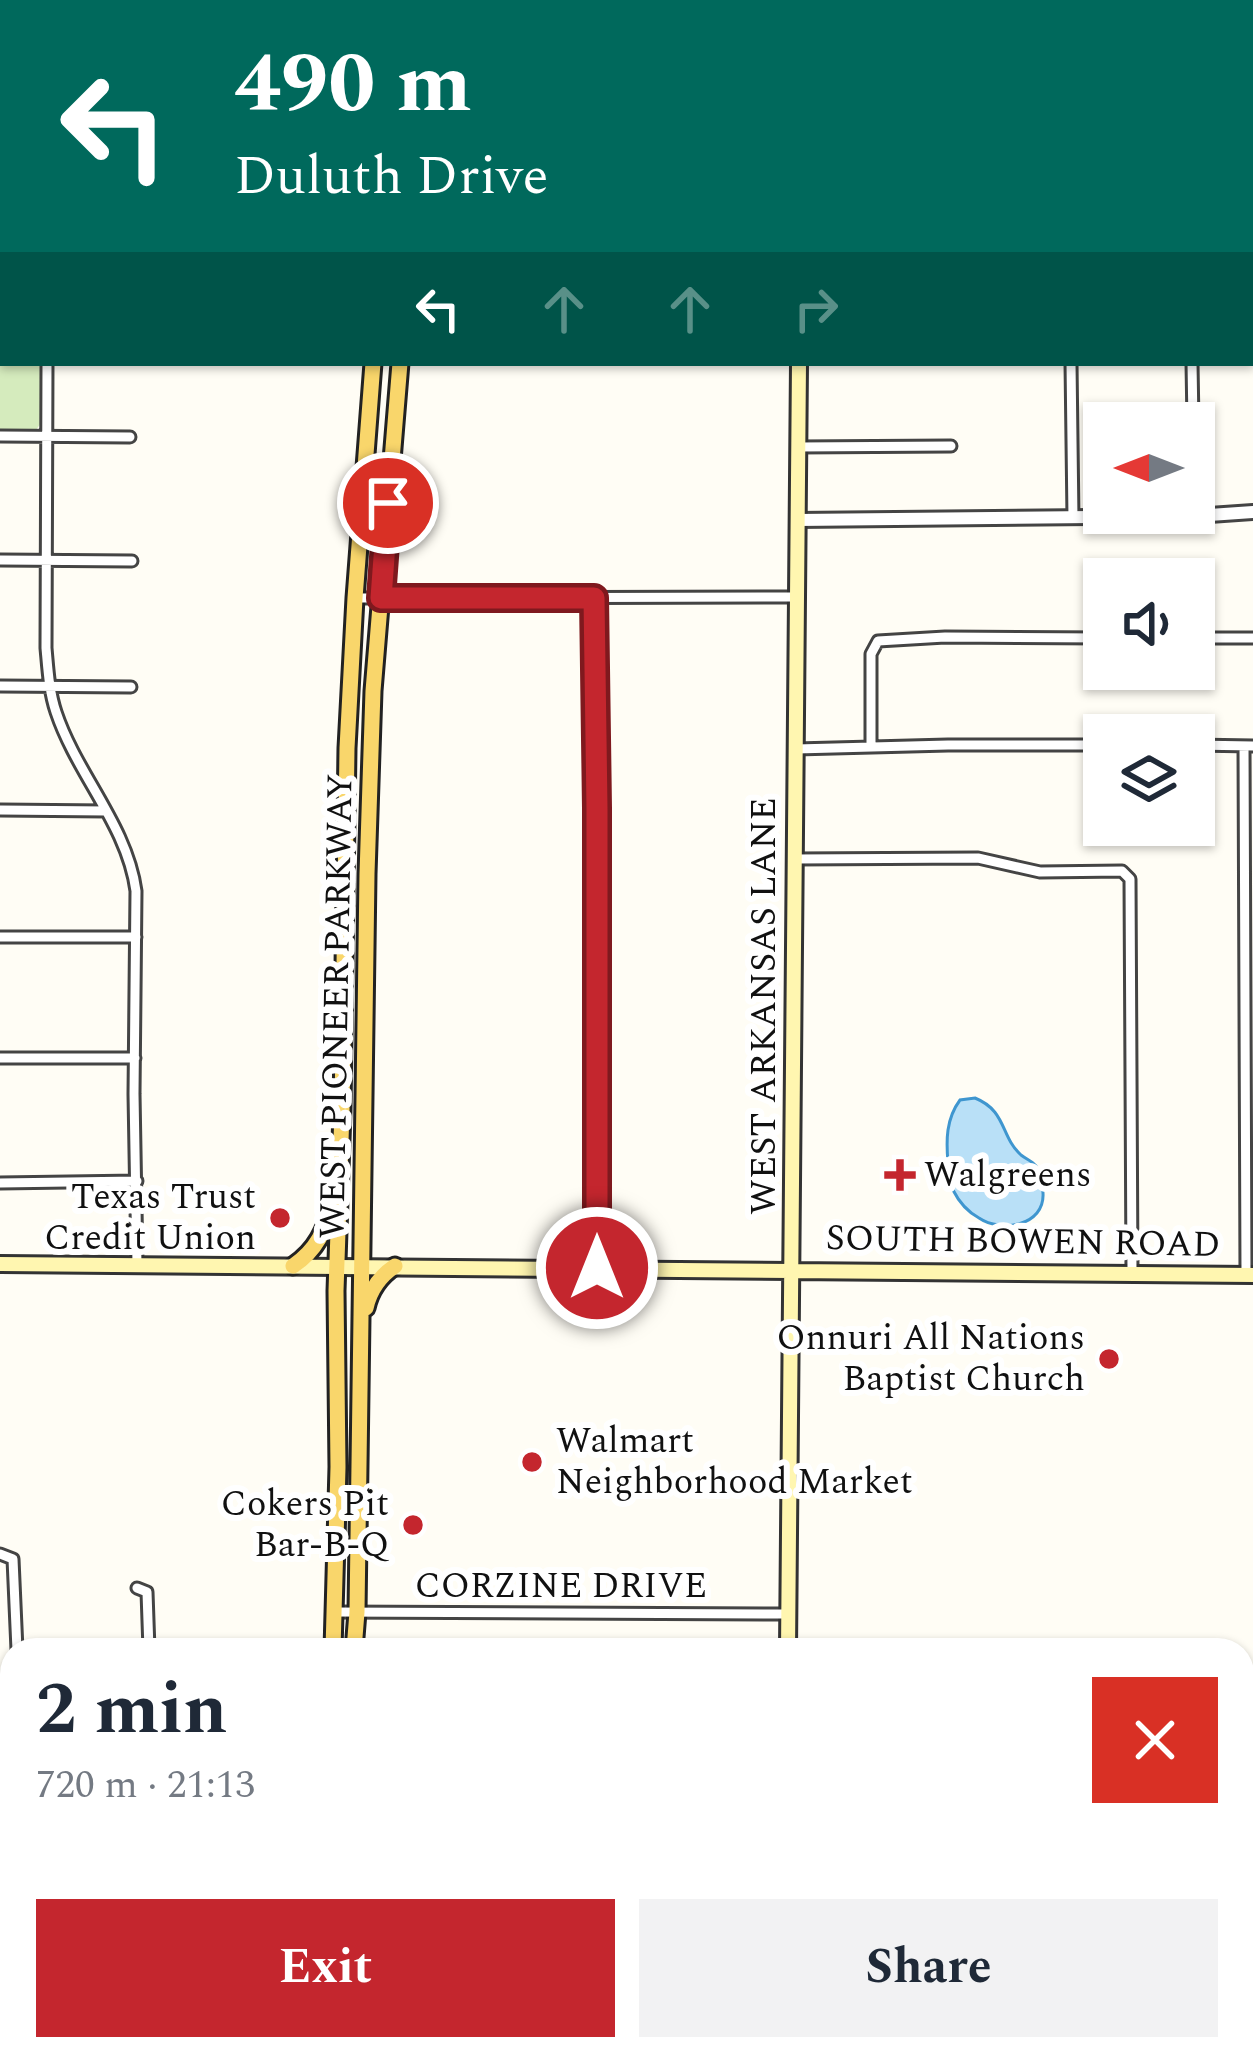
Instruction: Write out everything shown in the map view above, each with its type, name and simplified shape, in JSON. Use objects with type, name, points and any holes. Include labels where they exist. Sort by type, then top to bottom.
[{"type":"main road","name":"WEST PIONEER PARKWAY","points":[[333,1638],[347,755],[373,366]]},
{"type":"main road","name":"WEST PIONEER PARKWAY","points":[[355,1638],[373,692],[400,366]]},
{"type":"main road","name":"WEST ARKANSAS LANE","points":[[788,1638],[799,366]]},
{"type":"main road","points":[[343,988],[365,993]]},
{"type":"main road","points":[[293,1266],[320,1240],[340,1183]]},
{"type":"main road","name":"SOUTH BOWEN ROAD","points":[[0,1264],[1250,1275]]},
{"type":"main road","points":[[362,1322],[368,1297],[395,1266]]},
{"type":"street","points":[[47,366],[49,686],[62,727],[120,836],[134,874],[137,1265]]},
{"type":"street","points":[[1071,366],[1073,518]]},
{"type":"street","points":[[1192,366],[1193,402]]},
{"type":"street","points":[[0,436],[130,437]]},
{"type":"street","points":[[798,447],[951,446]]},
{"type":"street","points":[[1215,515],[1253,512]]},
{"type":"street","points":[[797,520],[1083,518]]},
{"type":"street","points":[[0,560],[132,561]]},
{"type":"street","points":[[355,598],[797,596]]},
{"type":"street","points":[[594,598],[597,1268]]},
{"type":"street","points":[[871,746],[871,654],[878,641],[1083,638]]},
{"type":"street","points":[[1215,638],[1253,638]]},
{"type":"street","points":[[0,686],[131,687]]},
{"type":"street","points":[[796,748],[1083,745]]},
{"type":"street","points":[[1215,746],[1248,746],[1250,1275]]},
{"type":"street","points":[[0,810],[106,811]]},
{"type":"street","points":[[795,859],[978,858],[1040,872],[1122,871],[1130,879],[1132,1273]]},
{"type":"street","points":[[0,938],[136,937]]},
{"type":"street","points":[[0,1058],[135,1058]]},
{"type":"street","points":[[0,1183],[137,1181]]},
{"type":"street","points":[[0,1554],[14,1559],[17,1638]]},
{"type":"street","points":[[137,1588],[147,1592],[149,1638]]},
{"type":"street","name":"CORZINE DRIVE","points":[[334,1612],[788,1614]]},
{"type":"green space","points":[[0,366],[41,366],[41,423],[36,430],[0,434]]},
{"type":"water","points":[[975,1098],[993,1110],[1014,1148],[1039,1172],[1042,1204],[1020,1224],[988,1223],[964,1206],[952,1187],[947,1146],[950,1122],[960,1100]]},
{"type":"place","name":"Walgreens","points":[[900,1175]]},
{"type":"place","name":"Texas Trust Credit Union","points":[[280,1218]]},
{"type":"place","name":"Onnuri All Nations Baptist Church","points":[[1109,1359]]},
{"type":"place","name":"Walmart Neighborhood Market","points":[[532,1462]]},
{"type":"place","name":"Cokers Pit Bar-B-Q","points":[[413,1525]]},
{"type":"route","points":[[388,503],[381,598],[594,598],[597,1268]]}]
